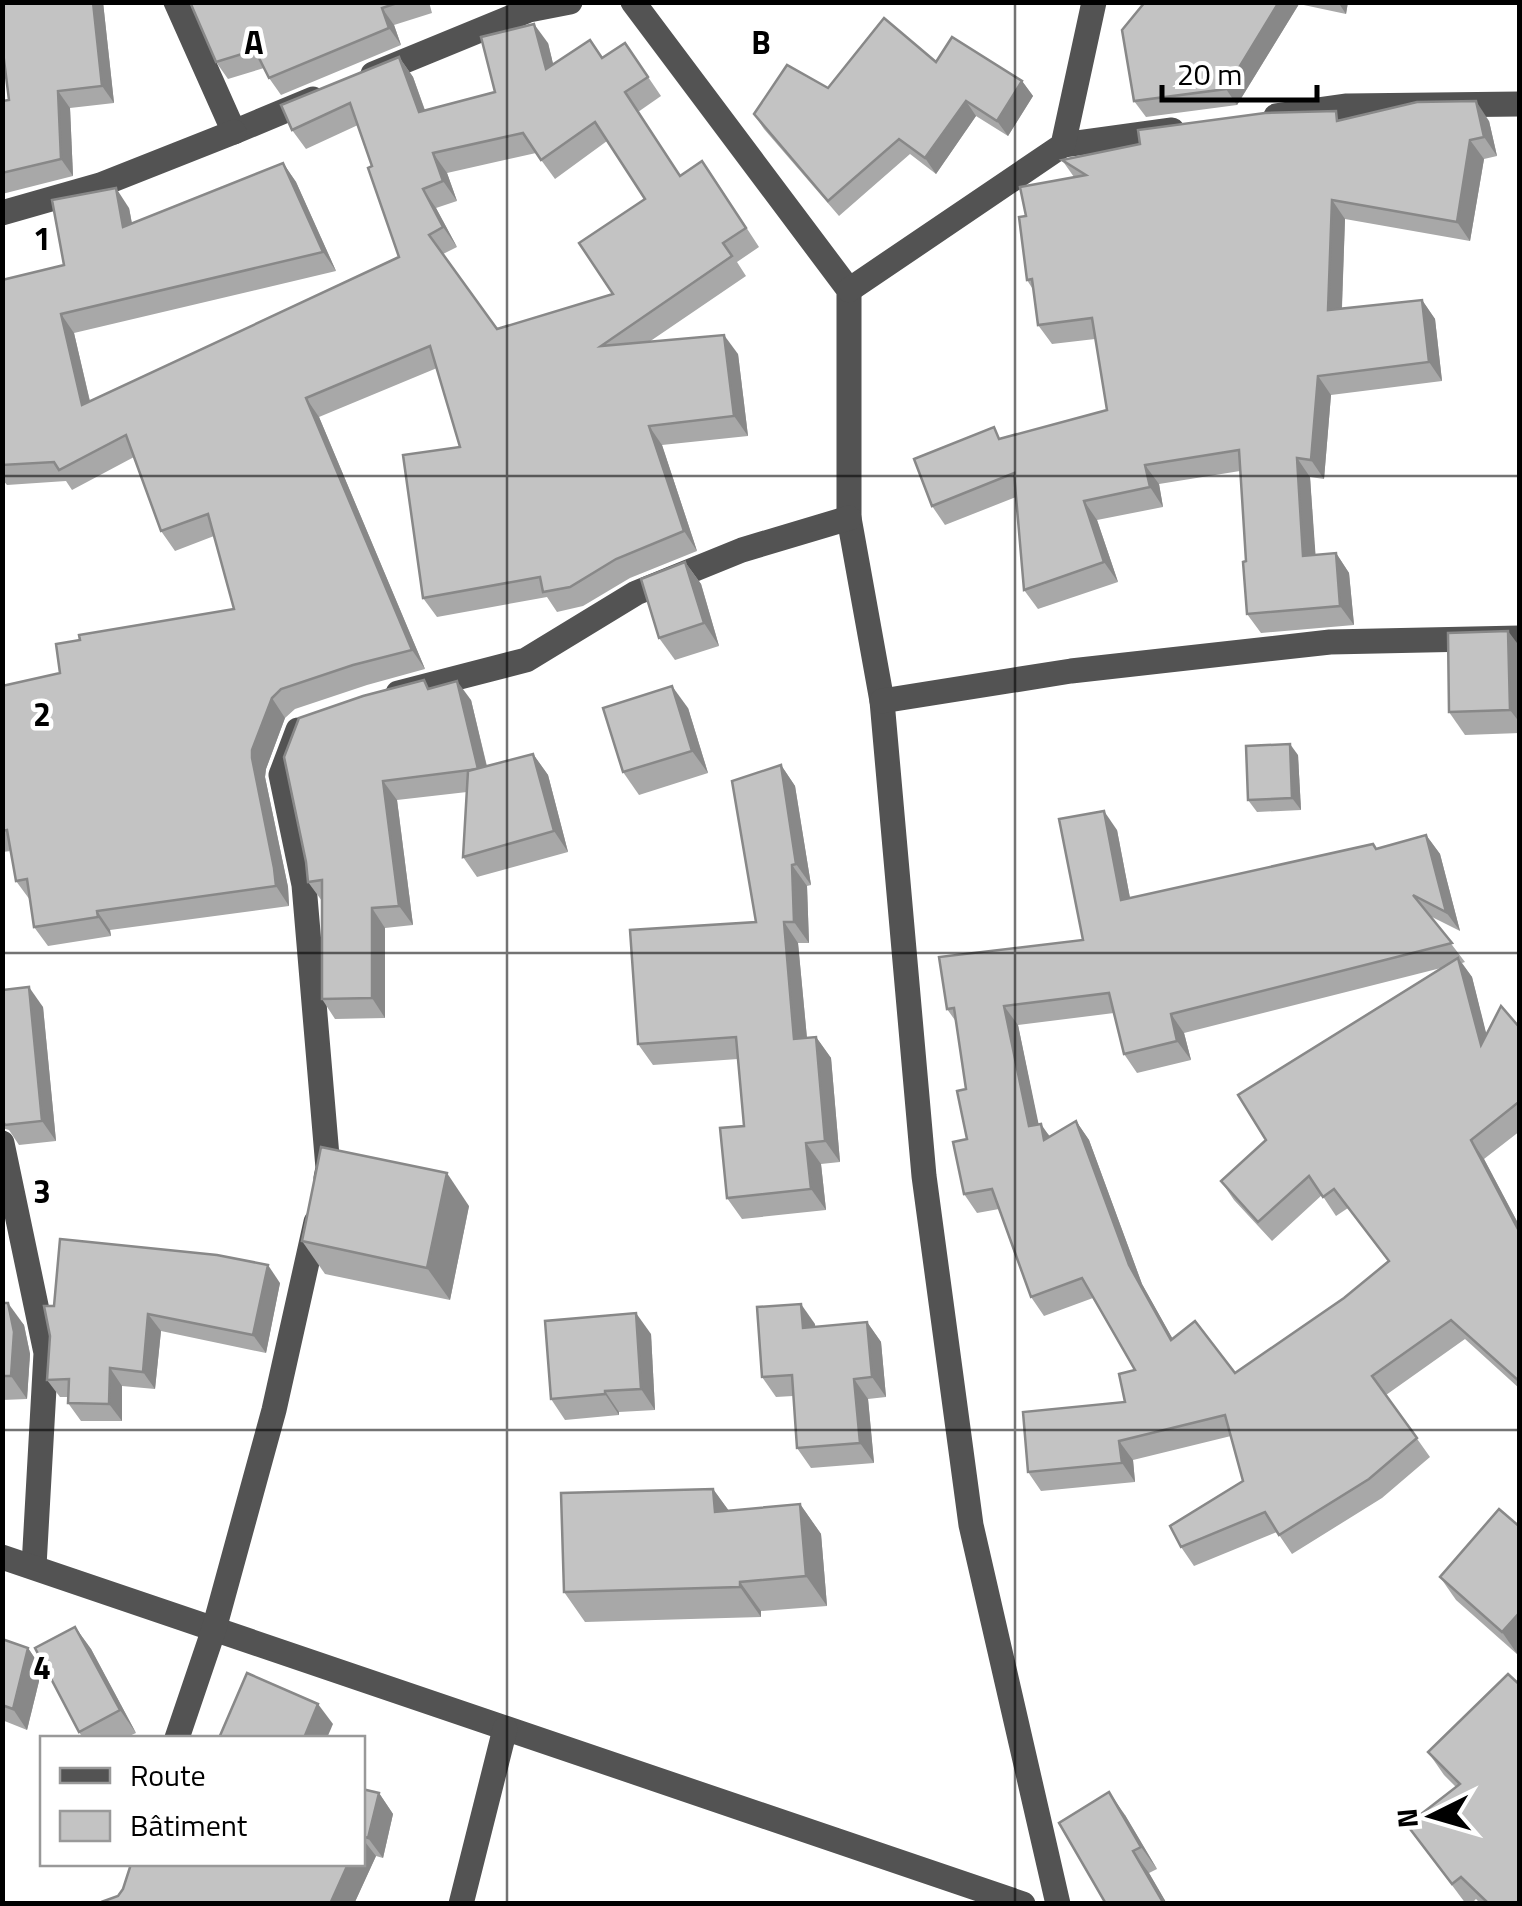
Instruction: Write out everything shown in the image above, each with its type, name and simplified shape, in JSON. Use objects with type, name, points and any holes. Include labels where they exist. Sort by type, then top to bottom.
[{"type":"street","points":[[176,2],[234,132]]},
{"type":"street","points":[[2,213],[100,185],[530,10],[570,2]]},
{"type":"street","points":[[633,2],[848,290],[848,518],[882,701],[924,1176],[971,1524],[1058,1904]]},
{"type":"street","points":[[1063,145],[1094,2]]},
{"type":"street","points":[[1252,119],[1347,106],[1520,104]]},
{"type":"street","points":[[848,290],[1063,145],[1196,127]]},
{"type":"street","points":[[372,700],[526,660],[636,594],[742,550],[848,518]]},
{"type":"street","points":[[882,701],[1071,671],[1330,642],[1520,638]]},
{"type":"street","points":[[178,1736],[214,1629],[274,1410],[328,1168],[304,884],[281,775],[300,724],[318,718]]},
{"type":"street","points":[[2,1143],[46,1353],[34,1566]]},
{"type":"street","points":[[2,1557],[1023,1904]]},
{"type":"street","points":[[461,1904],[505,1729]]},
{"type":"building","points":[[2,2],[93,2],[102,86],[58,91],[61,159],[2,173],[2,101],[9,100]]},
{"type":"building","points":[[190,2],[400,2],[382,8],[389,28],[269,78],[255,50],[216,62]]},
{"type":"building","points":[[1145,2],[1279,2],[1226,89],[1134,101],[1122,30]]},
{"type":"building","points":[[884,18],[936,62],[952,37],[1022,81],[997,121],[966,101],[925,158],[899,139],[828,201],[754,114],[787,65],[828,88]]},
{"type":"building","points":[[534,24],[546,69],[590,40],[602,58],[625,43],[648,77],[625,92],[680,176],[702,161],[746,228],[723,243],[732,256],[601,346],[724,335],[734,416],[649,426],[684,531],[616,559],[570,587],[543,592],[540,577],[423,598],[403,455],[460,447],[430,346],[306,398],[412,650],[281,689],[272,698],[252,758],[276,886],[97,911],[98,917],[34,927],[27,879],[16,881],[7,830],[2,831],[2,686],[60,673],[56,644],[80,640],[79,635],[234,609],[208,514],[161,531],[126,435],[59,470],[54,462],[2,465],[2,280],[64,265],[52,200],[116,188],[123,227],[283,163],[323,252],[61,314],[82,405],[399,257],[350,103],[292,130],[281,105],[399,57],[419,112],[495,92],[481,37]],"holes":[[[595,122],[645,199],[579,243],[613,294],[497,329],[429,235],[443,227],[423,189],[443,181],[433,153],[523,133],[541,160]]]},
{"type":"building","points":[[1476,101],[1484,137],[1470,140],[1457,222],[1332,200],[1328,310],[1422,300],[1429,362],[1318,376],[1311,460],[1297,458],[1303,556],[1336,553],[1340,606],[1247,614],[1239,450],[1145,465],[1150,487],[1084,501],[1104,562],[1024,590],[1014,473],[932,506],[914,459],[994,427],[999,439],[1107,410],[1092,318],[1038,325],[1032,279],[1027,280],[1019,217],[1026,216],[1020,187],[1086,175],[1062,160],[1140,144],[1138,130],[1265,113],[1336,111],[1337,121],[1417,102]]},
{"type":"building","points":[[685,562],[704,623],[659,638],[641,579]]},
{"type":"building","points":[[1508,631],[1510,710],[1449,712],[1448,633]]},
{"type":"building","points":[[424,680],[428,689],[457,681],[478,769],[383,781],[399,906],[372,908],[372,998],[322,999],[322,880],[308,882],[284,757],[299,718]]},
{"type":"building","points":[[672,686],[692,751],[623,772],[603,708]]},
{"type":"building","points":[[1290,744],[1292,798],[1248,800],[1246,746]]},
{"type":"building","points":[[533,754],[554,831],[463,857],[468,771]]},
{"type":"building","points":[[781,765],[796,864],[792,865],[794,922],[784,922],[794,1039],[816,1037],[825,1141],[806,1143],[811,1189],[727,1198],[720,1128],[744,1126],[736,1037],[638,1044],[630,930],[756,922],[732,781]]},
{"type":"building","points":[[1104,811],[1121,900],[1373,844],[1376,849],[1426,835],[1446,912],[1413,895],[1452,943],[1171,1014],[1177,1041],[1124,1054],[1109,993],[1004,1006],[1029,1126],[1041,1124],[1044,1140],[1076,1121],[1129,1265],[1171,1340],[1195,1321],[1235,1373],[1344,1298],[1389,1261],[1334,1189],[1323,1197],[1309,1176],[1258,1222],[1221,1181],[1266,1140],[1238,1095],[1458,958],[1481,1045],[1501,1006],[1520,1028],[1520,1101],[1471,1140],[1520,1233],[1520,1382],[1451,1320],[1372,1376],[1417,1438],[1369,1479],[1279,1535],[1265,1512],[1181,1547],[1170,1526],[1243,1481],[1225,1415],[1119,1441],[1122,1463],[1028,1472],[1023,1412],[1125,1402],[1119,1374],[1135,1370],[1082,1278],[1031,1297],[992,1189],[964,1194],[953,1142],[967,1139],[957,1091],[966,1089],[954,1008],[947,1009],[939,957],[1083,940],[1059,819]]},
{"type":"building","points":[[29,987],[42,1121],[5,1125],[2,990]]},
{"type":"building","points":[[321,1147],[447,1173],[427,1268],[302,1241]]},
{"type":"building","points":[[60,1239],[217,1255],[268,1265],[253,1335],[148,1314],[143,1372],[110,1368],[109,1404],[68,1403],[69,1379],[47,1380],[50,1336],[44,1306],[54,1306]]},
{"type":"building","points":[[2,1303],[8,1303],[14,1332],[11,1376],[2,1376]]},
{"type":"building","points":[[801,1304],[803,1328],[867,1322],[872,1377],[854,1379],[860,1443],[797,1448],[792,1375],[762,1377],[757,1307]]},
{"type":"building","points":[[636,1313],[641,1389],[551,1399],[545,1321]]},
{"type":"building","points":[[713,1489],[715,1512],[800,1504],[806,1576],[740,1582],[740,1587],[564,1592],[561,1493]]},
{"type":"building","points":[[1499,1509],[1520,1527],[1520,1612],[1502,1632],[1440,1577]]},
{"type":"building","points":[[75,1627],[120,1710],[79,1732],[35,1648]]},
{"type":"building","points":[[2,1639],[28,1648],[13,1709],[2,1705]]},
{"type":"building","points":[[247,1673],[318,1704],[305,1736],[220,1736]]},
{"type":"building","points":[[1508,1674],[1520,1685],[1520,1904],[1489,1904],[1461,1877],[1452,1884],[1407,1825],[1460,1784],[1428,1752]]},
{"type":"building","points":[[365,1790],[379,1793],[368,1838],[365,1837]]},
{"type":"building","points":[[1109,1792],[1141,1847],[1133,1851],[1164,1904],[1106,1904],[1059,1823]]},
{"type":"building","points":[[130,1866],[347,1866],[330,1904],[104,1901],[118,1896]]}]
